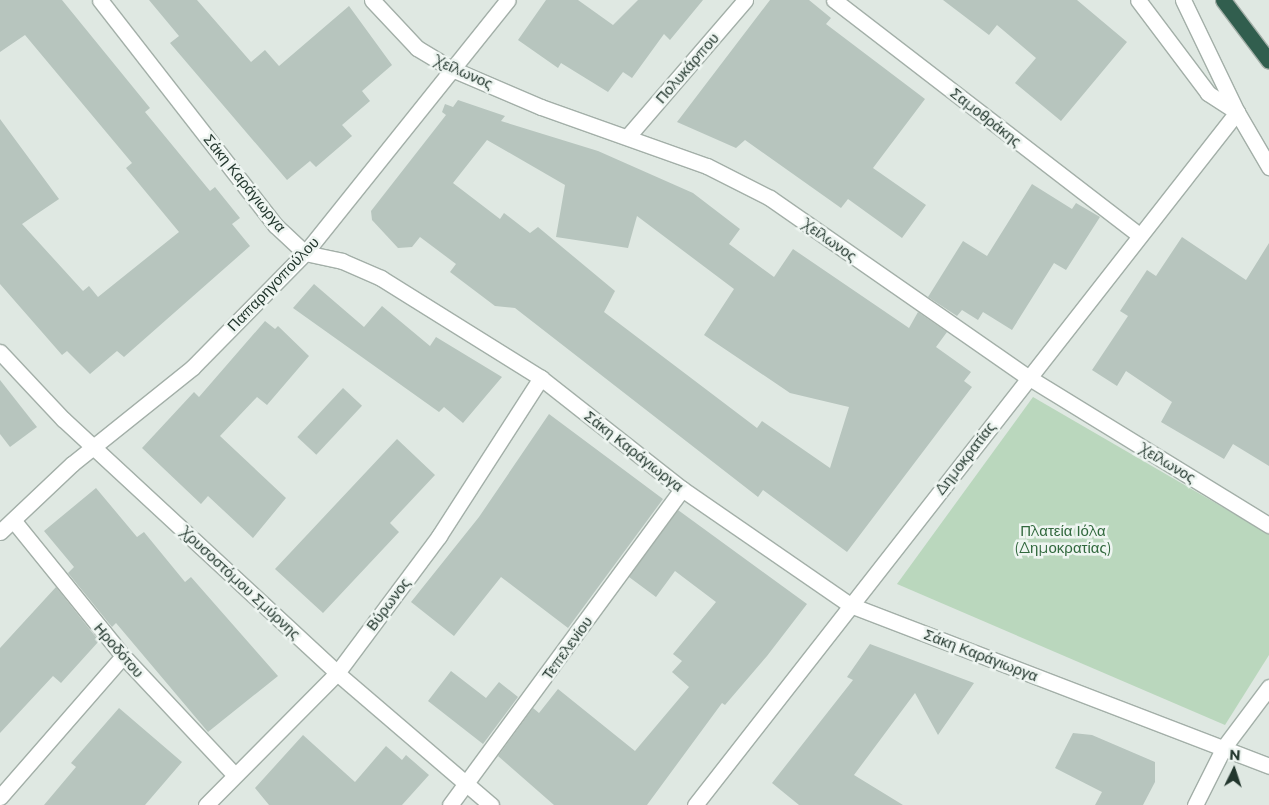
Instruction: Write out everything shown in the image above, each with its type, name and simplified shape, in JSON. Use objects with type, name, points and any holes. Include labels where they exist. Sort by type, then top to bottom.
[{"type":"highway","points":[[1223,0],[1269,61]]},
{"type":"street","name":"Σάκη Καράγιωργα","points":[[100,0],[275,225],[305,253],[342,261],[381,278],[540,378],[682,489],[850,605],[1224,747],[1269,766]]},
{"type":"street","name":"Χείλωνος","points":[[372,0],[417,48],[452,69],[541,107],[629,135],[707,166],[770,198],[1028,377],[1269,524]]},
{"type":"street","name":"Παπαρηγοπούλου","points":[[0,532],[94,448],[193,366],[305,253],[508,0]]},
{"type":"street","name":"Πολυκάρπου","points":[[629,135],[746,0]]},
{"type":"street","name":"Σαμοθράκης","points":[[834,0],[1138,234]]},
{"type":"street","points":[[1138,0],[1208,93],[1237,112]]},
{"type":"street","points":[[1183,0],[1237,112],[1269,167]]},
{"type":"street","name":"Δημοκρατίας","points":[[695,805],[1138,234],[1237,112]]},
{"type":"street","name":"Χρυσοστόμου Σμύρνης","points":[[0,352],[94,448],[337,672],[491,805]]},
{"type":"street","name":"Βύρωνος","points":[[206,805],[234,773],[337,672],[439,536],[540,378]]},
{"type":"street","name":"Τεπελενίου","points":[[450,805],[467,786],[682,489]]},
{"type":"street","name":"Ηροδότου","points":[[13,520],[123,656],[234,773]]},
{"type":"street","points":[[0,797],[123,656]]},
{"type":"street","points":[[1195,805],[1224,747],[1269,687]]},
{"type":"green space","name":"Πλατεία Ιόλα (Δημοκρατίας)","points":[[1033,397],[1269,534],[1269,655],[1225,725],[897,584]]},
{"type":"building","points":[[0,0],[62,0],[150,108],[145,112],[210,191],[215,187],[240,218],[232,224],[250,246],[124,357],[117,351],[90,374],[67,351],[62,355],[0,284],[0,119],[59,199],[22,224],[83,291],[89,286],[98,297],[179,232],[126,168],[132,163],[25,35],[0,52]]},
{"type":"building","points":[[149,0],[197,0],[251,62],[265,50],[279,66],[349,6],[392,65],[362,91],[370,101],[342,125],[352,136],[316,167],[310,161],[287,180],[170,43],[179,36]]},
{"type":"building","points":[[546,0],[578,0],[613,25],[638,0],[703,0],[670,40],[664,34],[632,78],[623,72],[608,92],[561,63],[558,68],[518,40]]},
{"type":"building","points":[[770,0],[809,0],[831,18],[826,24],[925,99],[873,168],[926,205],[902,238],[848,199],[841,208],[745,140],[736,148],[677,122]]},
{"type":"building","points":[[943,0],[1077,0],[1127,42],[1061,121],[1015,83],[1036,58],[997,25],[989,35]]},
{"type":"building","points":[[458,100],[505,116],[501,121],[598,151],[693,193],[740,229],[729,244],[774,277],[793,249],[909,328],[918,312],[947,332],[936,347],[971,372],[964,381],[972,387],[847,552],[763,490],[758,497],[515,308],[495,306],[450,272],[456,264],[420,237],[412,247],[398,248],[372,220],[371,211],[446,115],[442,112],[445,104],[453,107]],"holes":[[[487,140],[565,185],[556,237],[628,248],[637,216],[734,289],[704,335],[790,393],[849,407],[830,468],[762,421],[757,428],[604,312],[615,291],[538,227],[530,233],[504,213],[500,219],[453,183]]]},
{"type":"building","points":[[1032,184],[1072,209],[1076,203],[1100,217],[1066,270],[1054,263],[1012,330],[983,312],[978,320],[962,310],[957,316],[928,297],[963,241],[987,256]]},
{"type":"building","points":[[1182,237],[1246,280],[1269,243],[1269,466],[1233,444],[1224,459],[1161,422],[1172,402],[1126,371],[1117,386],[1092,370],[1128,316],[1120,311],[1147,270],[1156,276]]},
{"type":"building","points":[[314,284],[364,327],[382,306],[430,346],[436,337],[502,377],[463,423],[444,407],[439,412],[293,308]]},
{"type":"building","points":[[265,321],[275,329],[278,326],[309,356],[267,405],[257,397],[220,436],[286,498],[253,538],[208,496],[201,504],[142,448],[194,392],[199,397]]},
{"type":"building","points":[[0,380],[37,427],[10,447],[0,434]]},
{"type":"building","points":[[343,388],[362,406],[316,455],[297,437]]},
{"type":"building","points":[[549,414],[663,499],[568,628],[501,577],[454,636],[411,602],[479,517]]},
{"type":"building","points":[[397,439],[435,475],[390,523],[399,532],[323,613],[275,569]]},
{"type":"building","points":[[96,488],[137,537],[144,532],[185,582],[191,577],[278,676],[208,732],[116,623],[112,627],[68,573],[74,567],[44,531]]},
{"type":"building","points":[[678,510],[807,604],[767,656],[725,705],[722,703],[647,805],[554,805],[498,756],[533,708],[539,713],[558,689],[635,751],[689,687],[672,672],[682,661],[673,654],[716,602],[675,571],[656,597],[629,577]]},
{"type":"building","points":[[56,587],[99,641],[61,683],[53,676],[0,733],[0,648]]},
{"type":"building","points":[[870,644],[974,683],[938,735],[915,693],[854,775],[903,805],[799,805],[772,783],[853,680],[847,677]]},
{"type":"building","points":[[451,671],[486,698],[499,682],[518,697],[483,744],[428,701]]},
{"type":"building","points":[[119,708],[182,762],[145,805],[44,805],[76,767],[71,763]]},
{"type":"building","points":[[1073,733],[1092,735],[1155,762],[1155,782],[1143,805],[1095,805],[1102,792],[1055,768]]},
{"type":"building","points":[[303,735],[355,782],[386,746],[402,760],[406,755],[429,775],[402,805],[269,805],[255,788]]}]
